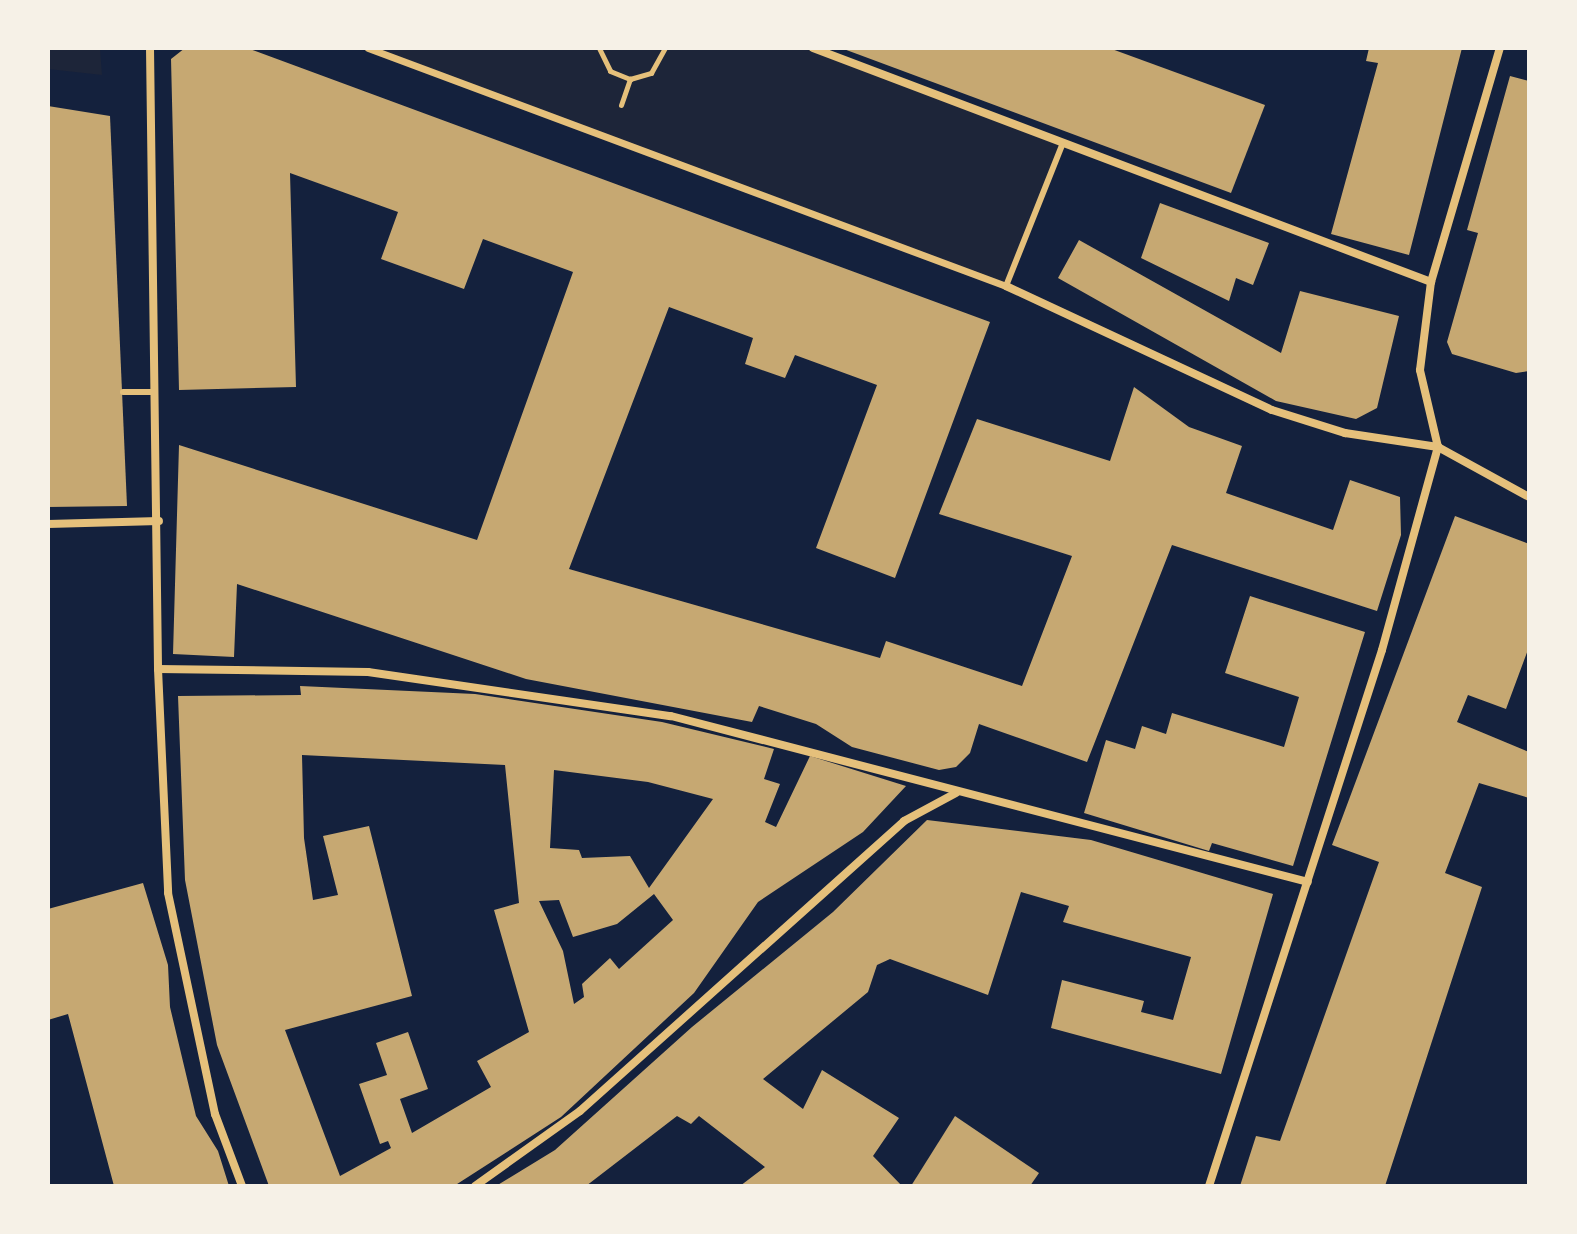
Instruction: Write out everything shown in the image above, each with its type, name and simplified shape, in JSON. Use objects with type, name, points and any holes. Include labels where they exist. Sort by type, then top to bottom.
[{"type":"street","points":[[150,48],[158,392],[158,669],[168,893],[215,1114],[242,1186]]},
{"type":"street","points":[[368,48],[1006,286],[1272,410],[1345,433],[1438,447],[1529,497]]},
{"type":"street","points":[[813,48],[1431,282]]},
{"type":"street","points":[[1209,1186],[1382,650],[1438,447],[1420,370],[1431,282],[1500,48]]},
{"type":"street","points":[[48,524],[159,521]]},
{"type":"street","points":[[158,669],[368,672],[671,716],[913,776],[956,793],[1308,882]]},
{"type":"street","points":[[475,1186],[580,1111],[904,821],[956,793]]},
{"type":"lane","points":[[1006,286],[1063,143]]},
{"type":"lane","points":[[123,392],[158,392]]},
{"type":"path","points":[[599,48],[610,71],[630,79],[651,73],[665,48]]},
{"type":"path","points":[[621,105],[630,79]]},
{"type":"shaded area","points":[[48,48],[100,48],[102,75],[48,69]]},
{"type":"shaded area","points":[[368,48],[818,48],[1063,143],[1006,286]]},
{"type":"building","points":[[185,48],[247,48],[990,322],[895,578],[816,548],[877,385],[795,355],[785,378],[745,364],[753,338],[669,307],[569,569],[880,658],[886,641],[1022,686],[1072,556],[939,514],[977,419],[1110,461],[1134,387],[1189,427],[1242,446],[1226,493],[1333,530],[1350,480],[1400,497],[1401,535],[1377,611],[1172,545],[1087,762],[979,724],[970,753],[956,767],[939,770],[852,747],[816,724],[759,706],[752,722],[526,679],[237,584],[234,657],[173,654],[179,445],[477,540],[573,272],[483,239],[464,289],[381,259],[398,212],[290,173],[296,387],[179,390],[171,59]]},
{"type":"building","points":[[841,48],[1109,48],[1265,105],[1231,193]]},
{"type":"building","points":[[1369,48],[1462,48],[1409,255],[1331,234],[1378,63],[1366,61]]},
{"type":"building","points":[[1510,76],[1529,81],[1529,371],[1516,373],[1452,354],[1447,342],[1478,233],[1467,230]]},
{"type":"building","points":[[48,106],[110,116],[127,506],[48,507]]},
{"type":"building","points":[[1160,203],[1269,243],[1253,285],[1236,278],[1229,301],[1141,258]]},
{"type":"building","points":[[1079,240],[1281,353],[1300,291],[1399,316],[1377,408],[1356,419],[1276,401],[1058,278]]},
{"type":"building","points":[[1455,516],[1529,544],[1529,647],[1506,709],[1468,695],[1457,722],[1529,752],[1529,798],[1479,783],[1445,873],[1482,887],[1385,1186],[1240,1186],[1256,1136],[1280,1141],[1379,862],[1332,845]]},
{"type":"building","points":[[1250,596],[1365,632],[1293,866],[1212,843],[1209,851],[1084,813],[1106,740],[1135,749],[1142,726],[1166,734],[1172,713],[1284,747],[1299,697],[1225,673]]},
{"type":"building","points":[[300,686],[475,694],[662,722],[774,749],[764,779],[780,784],[765,822],[776,827],[810,756],[906,786],[863,832],[758,902],[694,993],[561,1117],[454,1186],[269,1186],[217,1045],[185,880],[178,696],[301,695]],"holes":[[[302,755],[505,765],[519,903],[494,910],[529,1032],[477,1061],[491,1087],[412,1133],[400,1099],[428,1089],[408,1032],[376,1043],[387,1075],[359,1084],[380,1144],[388,1141],[391,1148],[340,1176],[285,1030],[412,996],[369,826],[323,836],[338,895],[313,900],[304,838]],[[554,770],[648,782],[713,799],[649,888],[630,856],[582,858],[579,850],[550,848]],[[654,894],[673,920],[619,969],[610,958],[582,984],[584,997],[574,1004],[563,951],[539,901],[559,900],[573,937],[617,924]]]},
{"type":"building","points":[[927,820],[1091,840],[1273,894],[1221,1074],[1051,1028],[1062,980],[1144,1001],[1141,1012],[1173,1020],[1191,957],[1063,922],[1069,906],[1021,892],[988,995],[890,959],[877,965],[868,992],[763,1079],[803,1109],[822,1070],[899,1118],[873,1156],[902,1186],[740,1186],[765,1167],[699,1116],[691,1124],[677,1116],[586,1186],[496,1186],[555,1150],[692,1027],[833,912]]},
{"type":"building","points":[[143,883],[168,965],[170,1007],[196,1116],[218,1151],[229,1186],[114,1186],[68,1014],[48,1020],[48,909]]},
{"type":"building","points":[[955,1116],[1039,1173],[1030,1186],[911,1186]]}]
